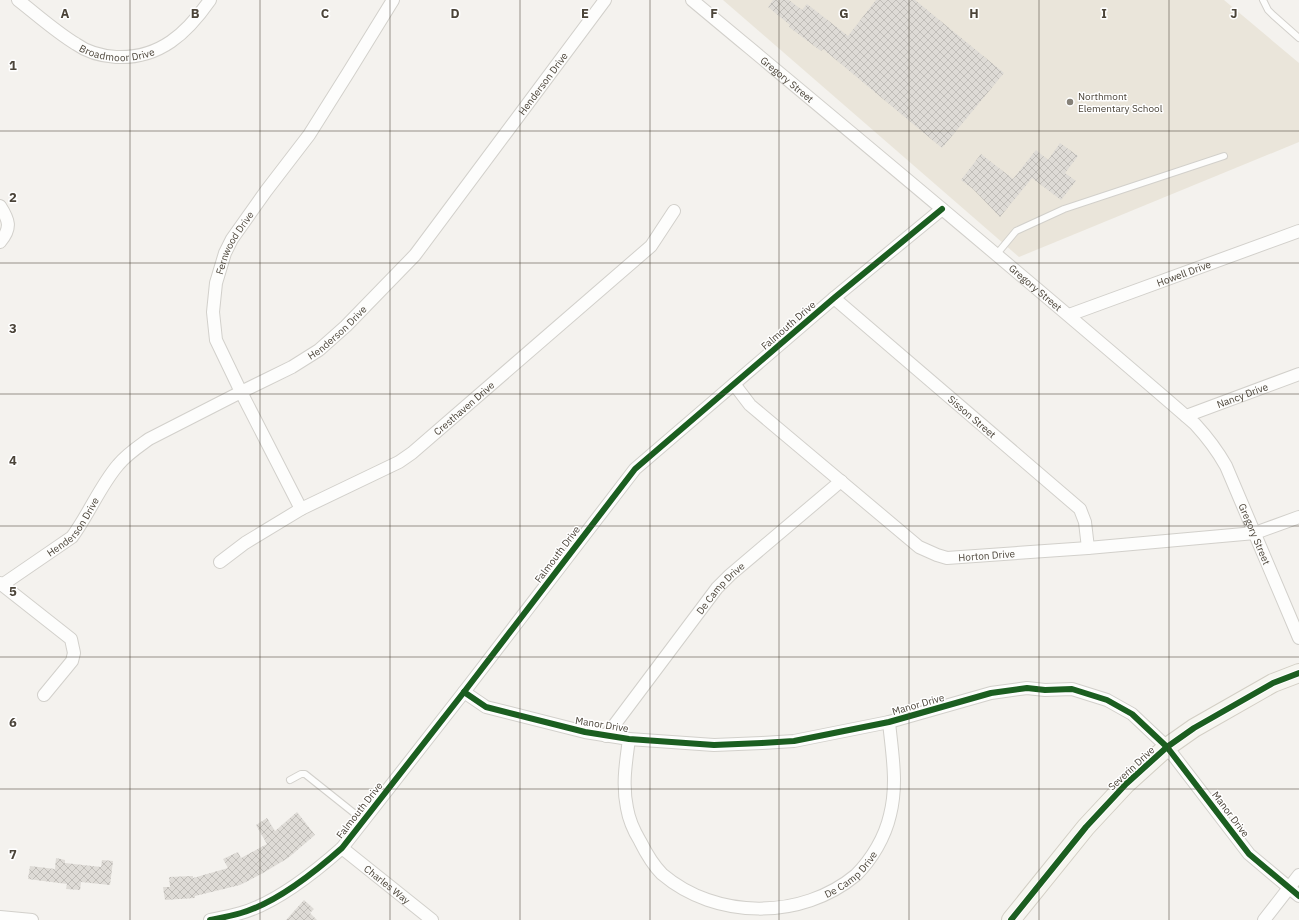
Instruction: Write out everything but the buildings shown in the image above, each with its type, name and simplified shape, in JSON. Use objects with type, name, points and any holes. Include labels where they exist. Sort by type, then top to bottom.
[{"type":"street","name":"Broadmoor Drive","points":[[18,0],[86,50],[98,54],[123,57],[147,54],[169,44],[187,28],[210,0]]},
{"type":"street","name":"Fernwood Drive","points":[[301,509],[216,340],[213,312],[216,283],[225,253],[232,239],[266,191],[309,135],[393,0]]},
{"type":"street","name":"Henderson Drive","points":[[1,584],[72,537],[113,472],[138,446],[149,439],[292,367],[324,346],[346,326],[415,255],[606,0]]},
{"type":"street","name":"Gregory Street","points":[[692,0],[1069,315],[1203,432],[1219,454],[1255,533],[1299,638]]},
{"type":"street","points":[[0,206],[7,218],[8,229],[0,242]]},
{"type":"street","name":"Falmouth Drive","points":[[210,920],[245,917],[320,868],[342,848],[635,469],[834,298],[942,209]]},
{"type":"street","name":"Cresthaven Drive","points":[[220,562],[245,543],[301,509],[399,462],[412,453],[651,246],[674,211]]},
{"type":"street","name":"Howell Drive","points":[[1069,315],[1299,231]]},
{"type":"street","name":"Sisson Street","points":[[834,298],[1080,509],[1085,522],[1088,548]]},
{"type":"street","name":"Nancy Drive","points":[[1186,416],[1299,374]]},
{"type":"street","name":"Horton Drive","points":[[734,384],[750,405],[919,547],[947,558],[1088,548],[1255,533],[1299,517]]},
{"type":"street","name":"De Camp Drive","points":[[606,736],[717,588],[730,575],[841,481]]},
{"type":"street","points":[[1,584],[71,639],[74,653],[72,661],[44,695]]},
{"type":"street","name":"Severin Drive","points":[[1011,920],[1086,827],[1126,784],[1167,747],[1194,728],[1273,684],[1299,673]]},
{"type":"street","name":"Manor Drive","points":[[464,692],[486,707],[556,726],[629,739],[714,745],[794,741],[889,722],[991,693],[1027,688],[1045,690],[1072,689],[1107,700],[1132,714],[1167,747],[1250,854],[1299,896]]},
{"type":"street","name":"De Camp Drive","points":[[629,739],[624,777],[627,807],[636,836],[652,862],[672,884],[696,900],[726,911],[751,916],[771,915],[800,909],[814,904],[837,891],[862,869],[879,845],[890,817],[894,790],[894,772],[889,722]]},
{"type":"street","name":"Charles Way","points":[[342,848],[432,920]]},
{"type":"street","points":[[1264,920],[1299,875]]},
{"type":"street","points":[[0,917],[32,920]]},
{"type":"lane","points":[[1263,0],[1273,16],[1299,38]]},
{"type":"lane","points":[[996,255],[1016,231],[1064,209],[1224,156]]},
{"type":"lane","points":[[290,780],[301,774],[305,774],[364,821]]},
{"type":"shaded area","name":"Northmont Elementary School","points":[[723,0],[1224,0],[1299,63],[1299,142],[1019,257]]},
{"type":"cycle path","points":[[210,920],[241,913],[268,902],[294,886],[320,867],[342,848],[635,469],[834,298],[942,209]]},
{"type":"cycle path","points":[[1011,920],[1086,827],[1126,784],[1167,747],[1194,728],[1273,683],[1299,673]]},
{"type":"cycle path","points":[[464,692],[486,707],[585,732],[629,739],[714,745],[794,741],[889,722],[991,693],[1027,688],[1045,690],[1072,689],[1107,700],[1132,714],[1167,747],[1249,854],[1299,896]]},
{"type":"place","name":"Northmont Elementary School","points":[[1070,102]]}]
